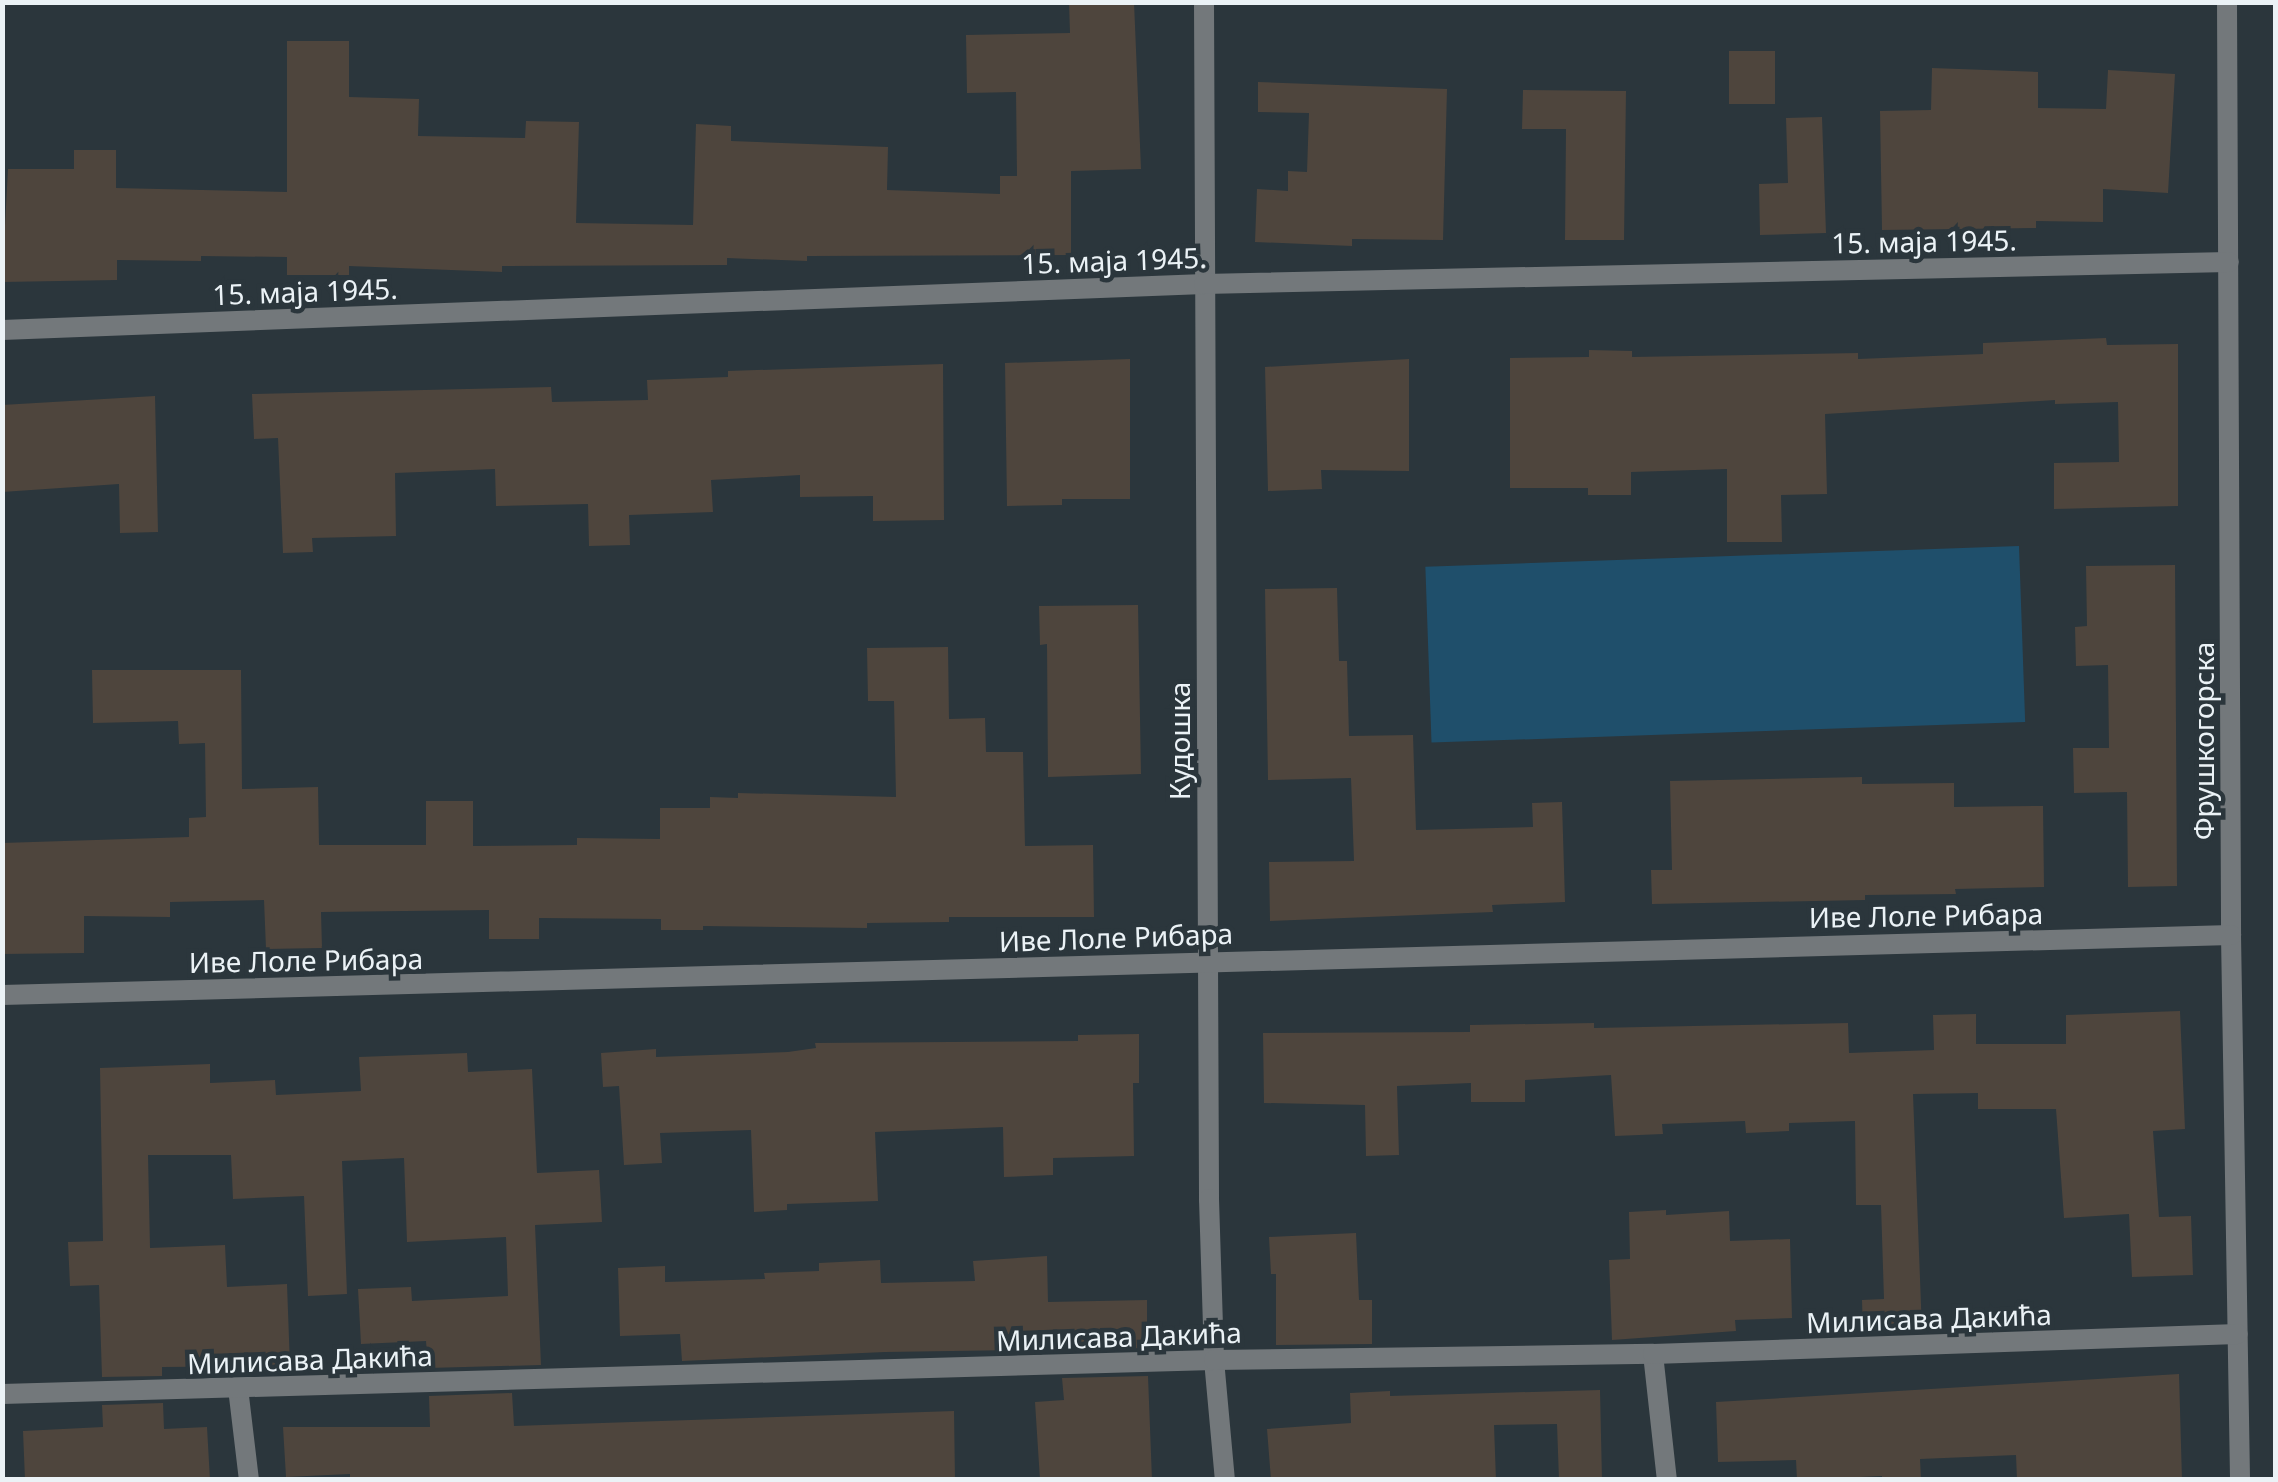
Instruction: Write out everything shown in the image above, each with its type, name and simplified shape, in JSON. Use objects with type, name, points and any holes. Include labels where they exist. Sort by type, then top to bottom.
[{"type":"street","name":"Кудошка","points":[[1204,2],[1209,1199],[1214,1360],[1225,1480]]},
{"type":"street","name":"Фрушкогорска","points":[[2226,2],[2230,935],[2240,1480]]},
{"type":"street","name":"15. маја 1945.","points":[[2,330],[1204,284],[2228,262]]},
{"type":"street","name":"Иве Лоле Рибара","points":[[2,996],[2230,935]]},
{"type":"street","name":"Милисава Дакића","points":[[2,1394],[1214,1360],[1653,1354],[2238,1334]]},
{"type":"street","points":[[1653,1354],[1667,1480]]},
{"type":"street","points":[[238,1388],[248,1480]]},
{"type":"shaded area","points":[[2019,546],[2025,722],[1432,743],[1425,567]]},
{"type":"building","points":[[1069,2],[1134,2],[1141,169],[1071,171],[1071,255],[807,256],[807,261],[727,258],[727,265],[502,266],[502,272],[349,266],[349,275],[287,275],[287,257],[201,256],[201,261],[117,260],[117,280],[2,282],[8,169],[74,169],[74,150],[116,150],[116,188],[287,192],[287,41],[349,41],[349,97],[419,99],[418,136],[525,138],[526,121],[579,122],[576,223],[693,225],[696,124],[731,126],[731,141],[888,147],[887,190],[1000,194],[1000,176],[1017,176],[1016,92],[967,93],[966,35],[1070,33]]},
{"type":"building","points":[[1729,51],[1775,51],[1775,104],[1729,104]]},
{"type":"building","points":[[1932,68],[2038,72],[2038,108],[2106,109],[2108,70],[2175,74],[2168,193],[2103,189],[2103,222],[2036,221],[2036,228],[1882,230],[1880,111],[1931,110]]},
{"type":"building","points":[[1258,82],[1447,89],[1443,240],[1352,239],[1352,246],[1255,242],[1257,189],[1288,191],[1288,171],[1307,172],[1309,113],[1258,112]]},
{"type":"building","points":[[1523,90],[1626,91],[1624,240],[1565,240],[1566,129],[1522,129]]},
{"type":"building","points":[[1822,117],[1826,233],[1760,235],[1759,184],[1788,183],[1786,118]]},
{"type":"building","points":[[2106,338],[2107,345],[2178,344],[2178,506],[2054,509],[2054,463],[2119,462],[2118,402],[2055,404],[2055,400],[1825,414],[1827,494],[1781,495],[1782,542],[1727,542],[1727,469],[1631,472],[1631,495],[1588,495],[1588,488],[1510,488],[1510,358],[1589,357],[1589,350],[1632,351],[1632,357],[1858,353],[1858,359],[1983,354],[1983,343]]},
{"type":"building","points":[[1130,359],[1130,499],[1062,499],[1062,505],[1007,506],[1005,363]]},
{"type":"building","points":[[1409,359],[1409,471],[1321,470],[1322,489],[1268,491],[1265,367]]},
{"type":"building","points":[[943,364],[944,520],[873,521],[873,496],[800,497],[800,475],[711,480],[713,512],[629,515],[630,545],[589,546],[588,504],[496,506],[495,469],[395,473],[396,536],[312,538],[313,552],[283,553],[278,438],[254,439],[252,394],[551,387],[552,402],[648,400],[647,380],[728,377],[728,371]]},
{"type":"building","points":[[155,396],[158,532],[120,533],[119,484],[2,492],[2,405]]},
{"type":"building","points":[[2175,565],[2177,886],[2128,887],[2127,792],[2074,793],[2073,748],[2109,748],[2108,665],[2076,666],[2075,627],[2087,626],[2086,566]]},
{"type":"building","points":[[1337,588],[1339,661],[1347,661],[1349,736],[1413,735],[1416,830],[1533,827],[1532,803],[1562,802],[1565,902],[1492,905],[1493,912],[1270,921],[1269,862],[1354,861],[1351,778],[1268,780],[1265,589]]},
{"type":"building","points":[[1138,605],[1141,774],[1048,777],[1047,644],[1040,645],[1039,606]]},
{"type":"building","points":[[948,647],[949,719],[985,718],[986,752],[1023,752],[1025,846],[1093,845],[1094,917],[949,917],[949,922],[867,923],[867,928],[703,926],[703,930],[661,930],[661,919],[539,918],[539,939],[489,939],[489,910],[321,912],[322,948],[266,949],[264,900],[170,902],[170,917],[84,916],[84,953],[2,954],[2,843],[189,837],[189,818],[206,817],[205,743],[179,744],[178,721],[93,723],[92,670],[241,670],[242,789],[318,787],[319,845],[426,845],[426,801],[473,801],[473,846],[577,845],[577,838],[660,839],[660,808],[710,808],[710,797],[738,798],[738,793],[896,797],[894,701],[868,701],[867,648]]},
{"type":"building","points":[[1862,777],[1862,784],[1954,783],[1954,807],[2043,806],[2044,887],[1955,889],[1956,894],[1865,895],[1865,900],[1652,904],[1651,870],[1672,870],[1670,781]]},
{"type":"building","points":[[2180,1011],[2185,1129],[2153,1131],[2159,1217],[2191,1216],[2193,1275],[2132,1277],[2129,1214],[2064,1218],[2056,1109],[1978,1109],[1978,1093],[1913,1094],[1922,1331],[1863,1333],[1862,1300],[1884,1299],[1881,1205],[1856,1205],[1855,1121],[1789,1123],[1789,1131],[1746,1133],[1745,1121],[1662,1124],[1663,1134],[1615,1136],[1611,1075],[1525,1080],[1525,1102],[1471,1102],[1471,1083],[1397,1086],[1399,1155],[1366,1156],[1365,1105],[1264,1103],[1263,1033],[1470,1032],[1470,1025],[1594,1023],[1594,1028],[1848,1023],[1849,1053],[1934,1050],[1933,1015],[1976,1014],[1976,1044],[2066,1044],[2066,1015]]},
{"type":"building","points":[[1139,1034],[1139,1083],[1133,1083],[1134,1156],[1053,1158],[1053,1175],[1004,1177],[1003,1127],[875,1132],[878,1201],[787,1204],[787,1210],[754,1212],[751,1130],[660,1133],[662,1163],[624,1165],[619,1086],[603,1087],[601,1053],[656,1049],[656,1057],[788,1052],[816,1048],[815,1043],[1078,1041],[1078,1035]]},
{"type":"building","points":[[467,1053],[468,1072],[532,1069],[537,1173],[599,1170],[602,1222],[535,1225],[541,1365],[428,1368],[426,1341],[361,1344],[358,1289],[411,1287],[412,1301],[508,1296],[506,1237],[407,1242],[404,1158],[342,1161],[347,1294],[308,1296],[304,1196],[233,1199],[231,1155],[148,1155],[150,1248],[225,1245],[227,1287],[287,1284],[290,1366],[162,1367],[162,1376],[102,1377],[99,1285],[70,1286],[68,1242],[103,1241],[100,1068],[210,1064],[210,1083],[275,1080],[276,1095],[361,1091],[359,1057]]},
{"type":"building","points":[[1666,1210],[1666,1215],[1729,1211],[1730,1241],[1790,1239],[1792,1318],[1735,1320],[1736,1331],[1612,1340],[1609,1260],[1630,1259],[1629,1212]]},
{"type":"building","points":[[1356,1233],[1359,1300],[1372,1300],[1372,1344],[1276,1345],[1276,1274],[1271,1274],[1269,1237]]},
{"type":"building","points":[[1047,1256],[1048,1302],[1147,1300],[1147,1348],[885,1352],[682,1361],[680,1334],[620,1336],[618,1268],[665,1266],[665,1282],[765,1279],[764,1273],[819,1271],[819,1263],[880,1260],[881,1283],[975,1281],[973,1261]]},
{"type":"building","points":[[2179,1374],[2182,1480],[2017,1480],[2016,1455],[1920,1459],[1921,1479],[1905,1480],[1882,1480],[1882,1476],[1797,1480],[1796,1460],[1718,1462],[1716,1402]]},
{"type":"building","points":[[1148,1376],[1152,1480],[1040,1480],[1035,1402],[1064,1400],[1062,1378]]},
{"type":"building","points":[[1600,1390],[1602,1480],[1559,1480],[1557,1424],[1494,1425],[1496,1480],[1271,1480],[1267,1429],[1351,1423],[1350,1393],[1390,1391],[1390,1396]]},
{"type":"building","points":[[512,1393],[514,1426],[954,1411],[955,1480],[350,1480],[350,1474],[286,1477],[283,1427],[430,1427],[429,1396]]},
{"type":"building","points":[[163,1403],[164,1429],[207,1427],[210,1480],[25,1480],[23,1431],[103,1427],[102,1405]]}]
